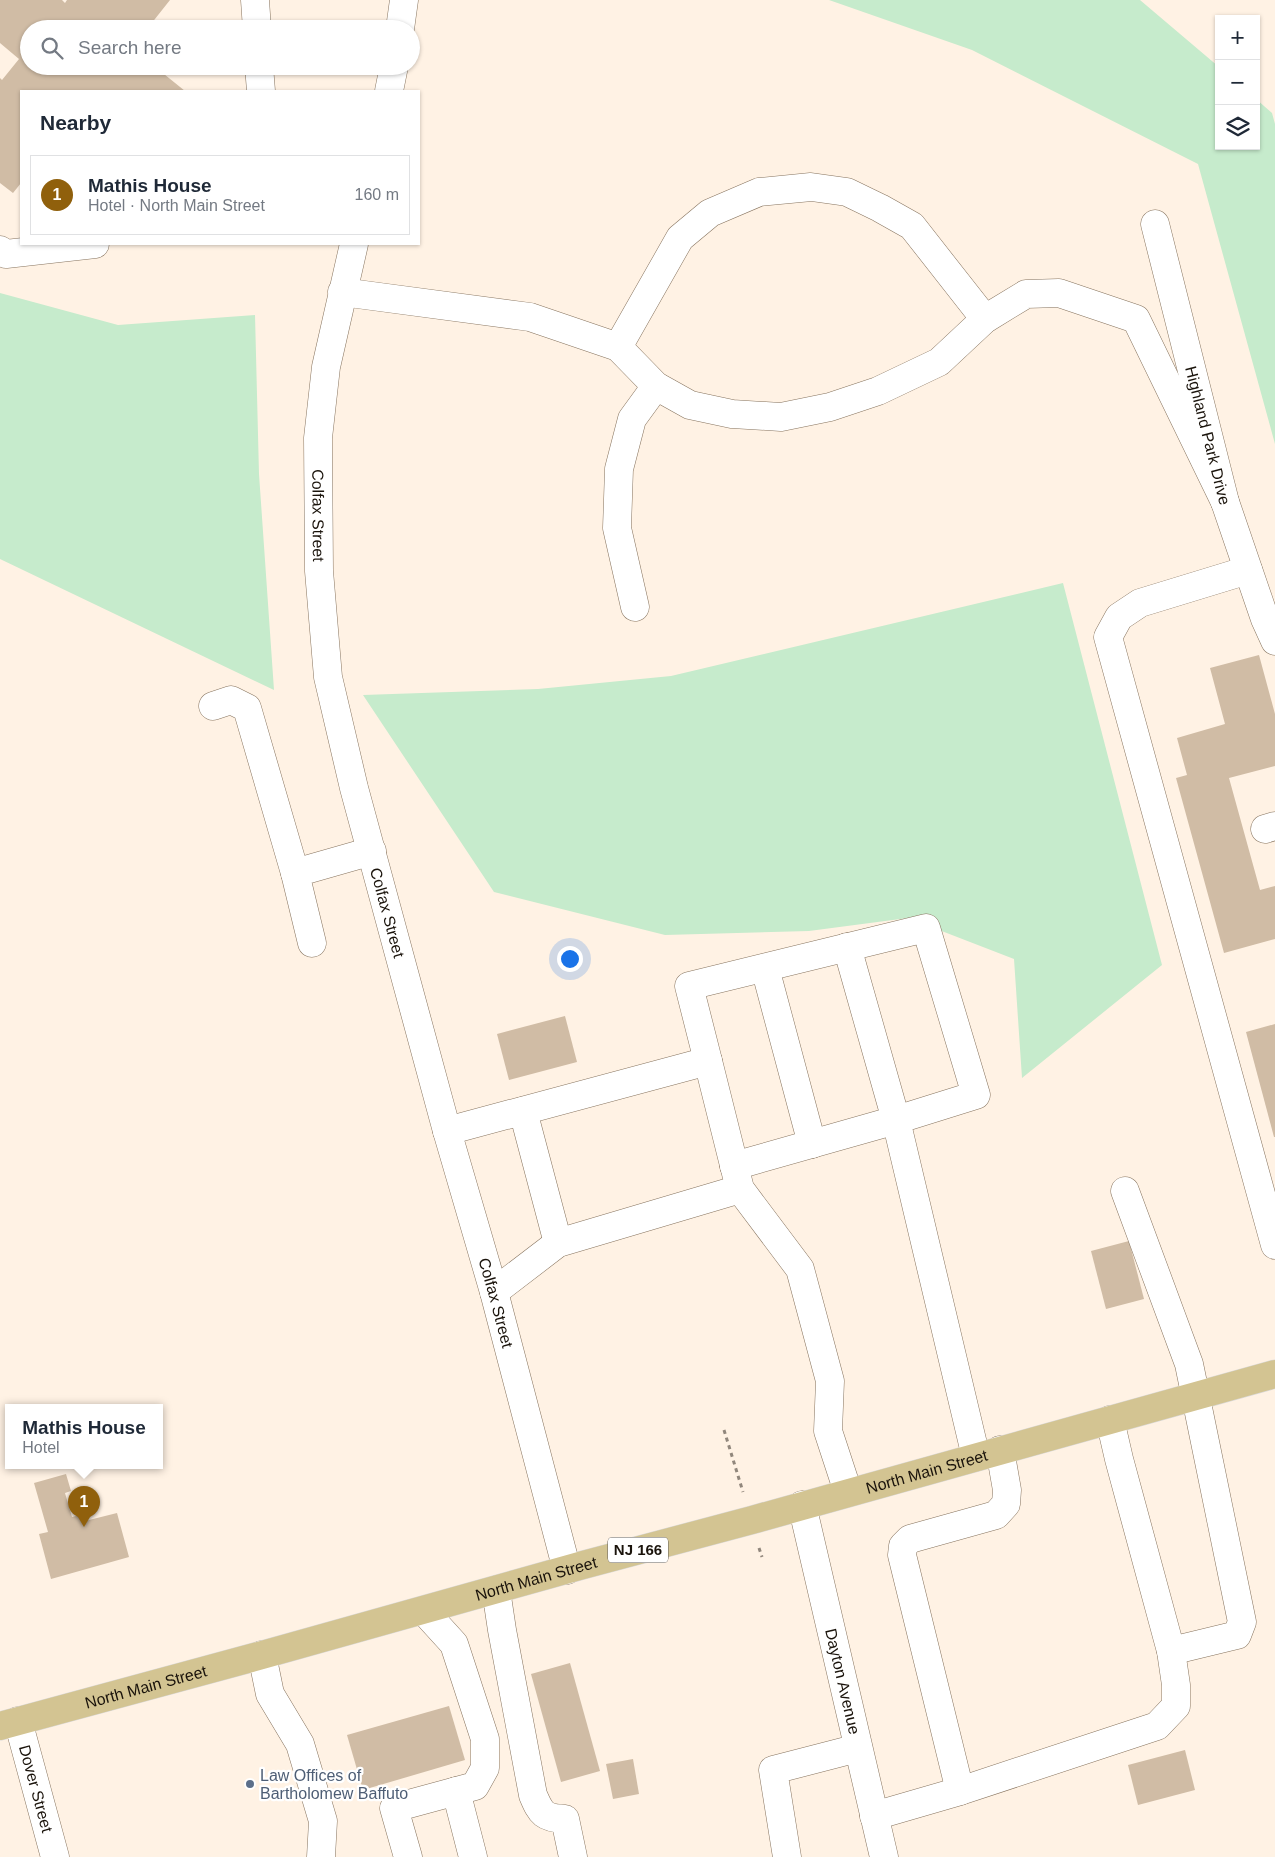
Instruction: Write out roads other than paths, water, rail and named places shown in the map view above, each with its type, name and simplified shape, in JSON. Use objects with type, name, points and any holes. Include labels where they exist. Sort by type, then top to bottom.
[{"type":"main road","name":"North Main Street","points":[[9,1723],[424,1611],[1275,1374]]},
{"type":"street","points":[[255,0],[256,20]]},
{"type":"street","points":[[401,20],[404,0]]},
{"type":"street","points":[[260,75],[261,90]]},
{"type":"street","points":[[389,90],[392,75]]},
{"type":"street","points":[[618,347],[680,238],[710,213],[759,192],[811,187],[847,192],[912,226],[985,319]]},
{"type":"street","name":"Highland Park Drive","points":[[1155,224],[1225,502],[1265,619],[1275,641]]},
{"type":"street","points":[[0,250],[6,254],[86,245]]},
{"type":"street","name":"Colfax Street","points":[[354,245],[326,367],[318,438],[318,571],[328,677],[354,788],[494,1292],[567,1570]]},
{"type":"street","points":[[342,292],[530,317],[618,347],[656,386],[690,405],[732,414],[781,417],[830,407],[878,391],[939,362],[985,319],[1026,294],[1059,293],[1136,319],[1225,502]]},
{"type":"street","points":[[635,607],[617,528],[619,469],[632,419],[656,386]]},
{"type":"street","points":[[1248,570],[1140,603],[1119,617],[1108,637],[1275,1245]]},
{"type":"street","points":[[213,706],[230,700],[247,708],[295,873],[312,943]]},
{"type":"street","points":[[295,873],[372,851]]},
{"type":"street","points":[[494,1292],[558,1243],[737,1178],[812,1144],[976,1095],[926,928],[689,986],[737,1178],[800,1269],[830,1381],[828,1431],[848,1492]]},
{"type":"street","points":[[847,947],[988,1453],[1007,1490],[1006,1504],[996,1515],[910,1539],[903,1546],[902,1555],[960,1790]]},
{"type":"street","points":[[765,968],[812,1144]]},
{"type":"street","points":[[448,1131],[708,1061]]},
{"type":"street","points":[[523,1111],[558,1243]]},
{"type":"street","points":[[1125,1191],[1190,1364],[1242,1622],[1237,1636],[1172,1651]]},
{"type":"street","points":[[874,1816],[1157,1726],[1176,1706],[1176,1685],[1172,1651],[1110,1420]]},
{"type":"street","name":"Dayton Avenue","points":[[802,1505],[884,1857]]},
{"type":"street","points":[[496,1590],[533,1795],[540,1810],[550,1818],[566,1818],[573,1857]]},
{"type":"street","points":[[408,1857],[394,1808],[475,1786],[485,1768],[485,1739],[454,1644],[424,1611]]},
{"type":"street","points":[[262,1655],[270,1694],[300,1744],[322,1822],[316,1855]]},
{"type":"street","name":"Dover Street","points":[[9,1723],[55,1857]]},
{"type":"street","points":[[786,1857],[773,1770],[858,1748]]},
{"type":"street","points":[[456,1791],[473,1857]]},
{"type":"place","name":"Mathis House","points":[[84,1527]]},
{"type":"place","name":"Law Offices of Bartholomew Baffuto","points":[[250,1784]]}]
